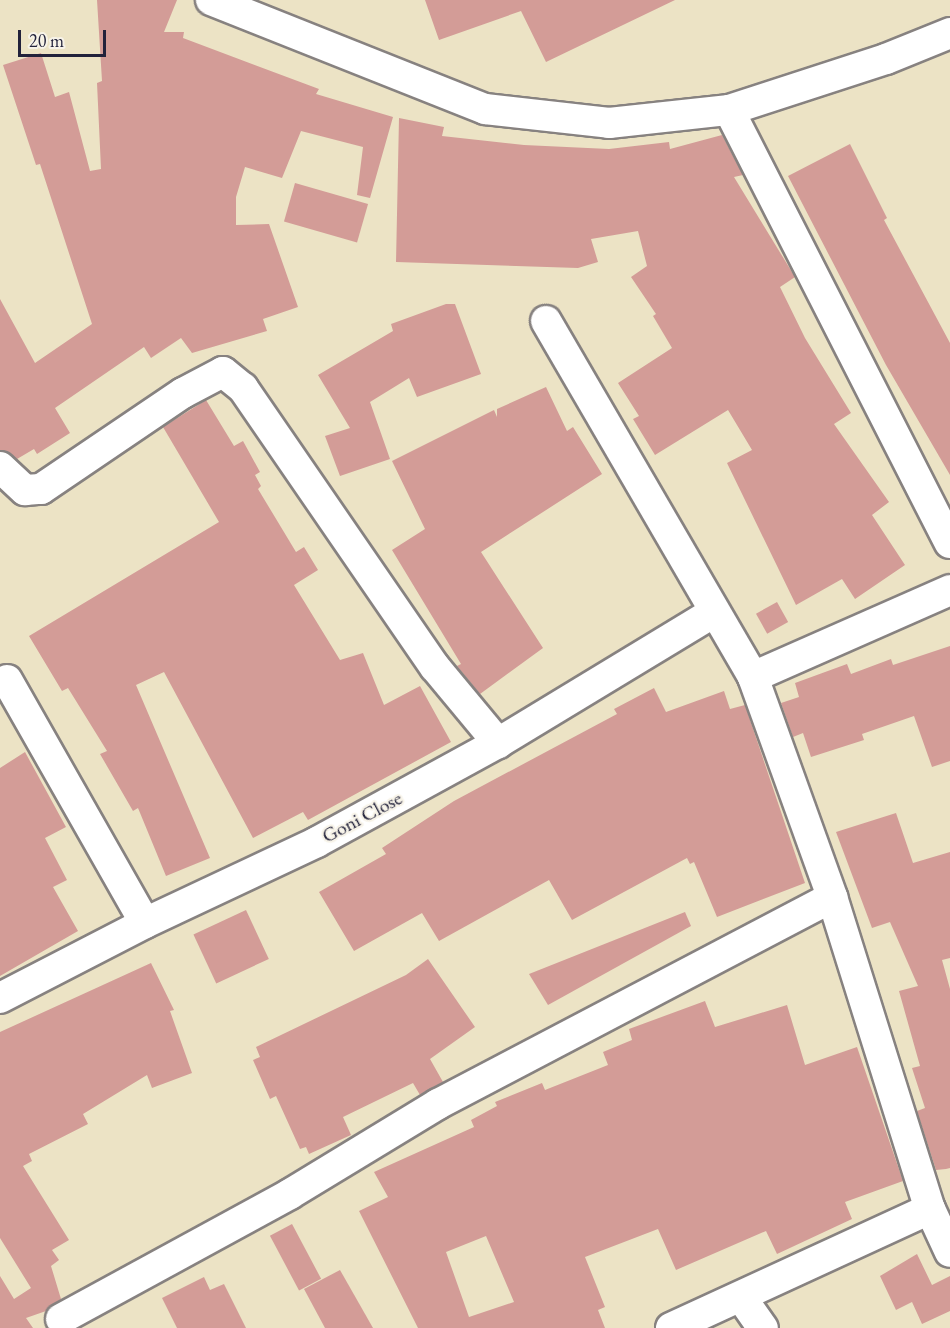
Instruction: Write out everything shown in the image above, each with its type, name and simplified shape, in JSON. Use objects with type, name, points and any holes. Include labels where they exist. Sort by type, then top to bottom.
[{"type":"street","points":[[211,0],[485,109],[609,123],[729,110],[886,59],[950,33]]},
{"type":"street","points":[[729,110],[950,543]]},
{"type":"street","points":[[546,321],[712,613],[753,677],[832,897],[930,1209],[950,1252]]},
{"type":"street","points":[[0,467],[25,490],[41,489],[183,393],[223,372],[243,388],[428,657],[498,743]]},
{"type":"street","points":[[753,677],[950,590]]},
{"type":"street","name":"Goni Close","points":[[0,998],[146,923],[317,842],[498,743],[712,613]]},
{"type":"street","points":[[8,680],[146,923]]},
{"type":"street","points":[[61,1320],[290,1194],[438,1104],[832,897]]},
{"type":"street","points":[[671,1328],[930,1209]]},
{"type":"street","points":[[741,1297],[763,1328]]},
{"type":"building","points":[[97,0],[177,0],[164,32],[184,32],[183,38],[319,89],[316,94],[393,117],[370,198],[357,195],[363,147],[301,131],[282,178],[245,167],[236,197],[236,225],[269,224],[298,307],[263,319],[267,331],[192,353],[181,338],[151,358],[144,347],[55,408],[70,433],[37,454],[34,449],[17,459],[0,450],[0,299],[35,363],[92,324],[40,164],[36,165],[3,65],[41,53],[55,97],[69,92],[90,171],[101,169],[97,83],[102,81]]},
{"type":"building","points":[[425,0],[675,0],[546,62],[521,11],[439,40]]},
{"type":"building","points":[[399,118],[444,127],[442,136],[524,145],[609,149],[669,142],[670,149],[722,135],[743,175],[734,177],[795,277],[780,287],[805,338],[851,413],[834,424],[889,502],[872,515],[905,565],[855,599],[842,579],[796,605],[727,463],[752,450],[728,410],[655,455],[633,419],[639,416],[618,383],[672,348],[653,316],[656,314],[631,277],[647,266],[638,231],[591,239],[598,262],[578,268],[396,262]]},
{"type":"building","points":[[850,144],[887,218],[884,220],[950,343],[950,475],[886,365],[788,176]]},
{"type":"building","points":[[295,183],[368,204],[357,242],[284,221]]},
{"type":"building","points":[[446,304],[455,304],[481,374],[417,397],[409,378],[370,402],[390,459],[340,476],[325,436],[350,428],[318,375],[393,331],[391,324]]},
{"type":"building","points":[[546,387],[567,431],[573,427],[602,474],[481,552],[543,648],[480,694],[457,666],[461,664],[392,550],[425,529],[392,461],[494,410],[497,417],[497,409]]},
{"type":"building","points":[[206,400],[234,446],[243,441],[260,472],[255,475],[261,486],[258,489],[296,552],[304,547],[318,570],[294,585],[340,660],[363,653],[384,705],[420,686],[451,742],[308,820],[303,812],[253,838],[164,672],[136,685],[210,858],[166,876],[138,808],[133,811],[100,754],[107,751],[68,688],[62,691],[29,636],[219,522],[163,427]]},
{"type":"building","points":[[777,602],[788,622],[767,634],[756,614]]},
{"type":"building","points":[[950,646],[950,761],[932,767],[914,716],[862,734],[864,740],[811,757],[803,733],[793,737],[781,703],[799,697],[795,683],[847,664],[851,674],[891,659],[893,665]]},
{"type":"building","points":[[654,688],[666,712],[724,691],[730,709],[745,705],[805,883],[717,917],[694,862],[690,864],[687,858],[572,920],[549,880],[439,941],[422,913],[354,951],[319,892],[386,854],[382,848],[454,801],[617,714],[614,709]]},
{"type":"building","points":[[25,752],[66,827],[45,838],[67,880],[53,887],[78,931],[0,976],[0,768]]},
{"type":"building","points":[[896,813],[913,863],[950,852],[950,958],[942,960],[950,989],[950,1168],[946,1169],[936,1170],[917,1111],[925,1108],[912,1068],[920,1066],[899,991],[918,986],[890,922],[872,928],[836,832]]},
{"type":"building","points":[[246,910],[269,959],[216,983],[193,935]]},
{"type":"building","points":[[685,912],[691,926],[548,1005],[529,974]]},
{"type":"building","points":[[428,959],[475,1027],[430,1059],[443,1082],[420,1095],[413,1083],[343,1117],[351,1135],[309,1154],[306,1147],[300,1149],[276,1096],[270,1099],[253,1060],[260,1057],[256,1047],[406,975]]},
{"type":"building","points":[[151,963],[174,1010],[170,1011],[192,1073],[152,1088],[147,1075],[83,1114],[88,1124],[29,1154],[32,1161],[23,1166],[69,1240],[52,1250],[59,1260],[51,1266],[61,1299],[46,1311],[26,1318],[33,1328],[0,1328],[0,1276],[14,1299],[31,1288],[0,1238],[0,1032]]},
{"type":"building","points":[[705,1001],[715,1027],[787,1005],[805,1065],[857,1047],[903,1181],[845,1202],[852,1219],[777,1254],[766,1231],[676,1270],[658,1229],[585,1257],[605,1307],[598,1310],[605,1328],[418,1328],[359,1211],[388,1197],[374,1172],[474,1127],[471,1120],[497,1106],[495,1102],[542,1083],[545,1090],[608,1065],[603,1052],[632,1040],[629,1029]],"holes":[[[486,1236],[514,1302],[469,1317],[446,1252]]]},
{"type":"building","points":[[292,1224],[321,1279],[299,1290],[270,1236]]},
{"type":"building","points":[[917,1254],[932,1285],[950,1276],[950,1311],[922,1324],[912,1302],[896,1310],[880,1276]]},
{"type":"building","points":[[340,1270],[373,1328],[325,1328],[304,1289]]},
{"type":"building","points":[[204,1277],[210,1290],[224,1284],[246,1328],[177,1328],[162,1298]]}]
